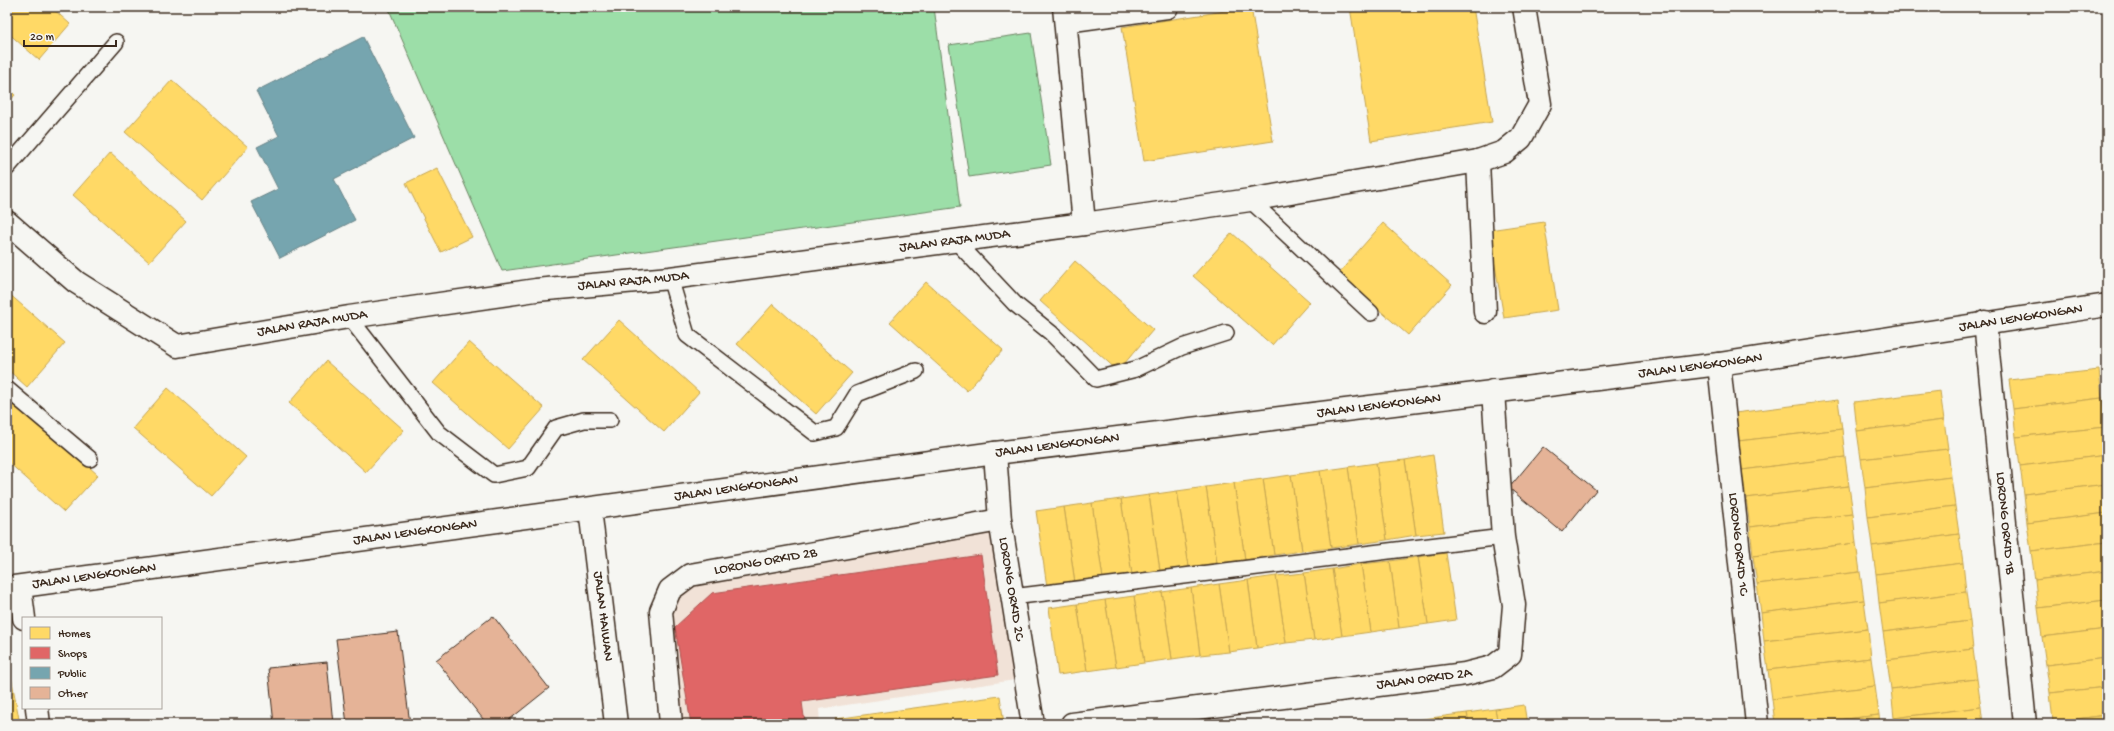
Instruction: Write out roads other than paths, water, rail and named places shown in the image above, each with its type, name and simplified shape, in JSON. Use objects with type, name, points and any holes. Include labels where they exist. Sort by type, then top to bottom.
[{"type":"street","points":[[1084,224],[1065,14],[1166,7]]},
{"type":"street","name":"JALAN RAJA MUDA","points":[[7,222],[76,282],[177,346],[349,317],[536,290],[670,278],[954,239],[1084,224],[1250,200],[1478,161],[1504,152],[1521,138],[1540,104],[1524,7]]},
{"type":"street","points":[[1478,161],[1485,312]]},
{"type":"street","name":"JALAN LENGKONGAN","points":[[13,588],[995,453],[1719,364],[1985,322],[2107,305]]},
{"type":"street","name":"LORONG ORKID 1B","points":[[1985,322],[2025,724]]},
{"type":"street","name":"LORONG ORKID 1C","points":[[1719,364],[1757,724]]},
{"type":"street","name":"JALAN ORKID 2A","points":[[1072,724],[1465,674],[1493,667],[1510,654],[1514,605],[1503,537],[1494,392]]},
{"type":"street","name":"LORONG ORKID 2C","points":[[995,453],[1000,520],[1033,724]]},
{"type":"street","name":"JALAN HAIWAN","points":[[590,509],[616,724]]},
{"type":"street","name":"LORONG ORKID 2B","points":[[671,724],[661,611],[670,590],[690,575],[1000,520]]},
{"type":"street","points":[[13,588],[24,617]]},
{"type":"street","points":[[37,709],[39,724]]},
{"type":"lane","points":[[7,168],[116,42]]},
{"type":"lane","points":[[1250,200],[1371,313]]},
{"type":"lane","points":[[954,239],[1015,304],[1051,334],[1096,379],[1136,369],[1182,347],[1226,333]]},
{"type":"lane","points":[[670,278],[687,335],[815,433],[836,428],[857,394],[916,371]]},
{"type":"lane","points":[[349,317],[439,433],[494,475],[528,468],[556,428],[584,420],[610,420]]},
{"type":"lane","points":[[7,389],[90,459]]},
{"type":"lane","points":[[1012,597],[1503,537]]}]
